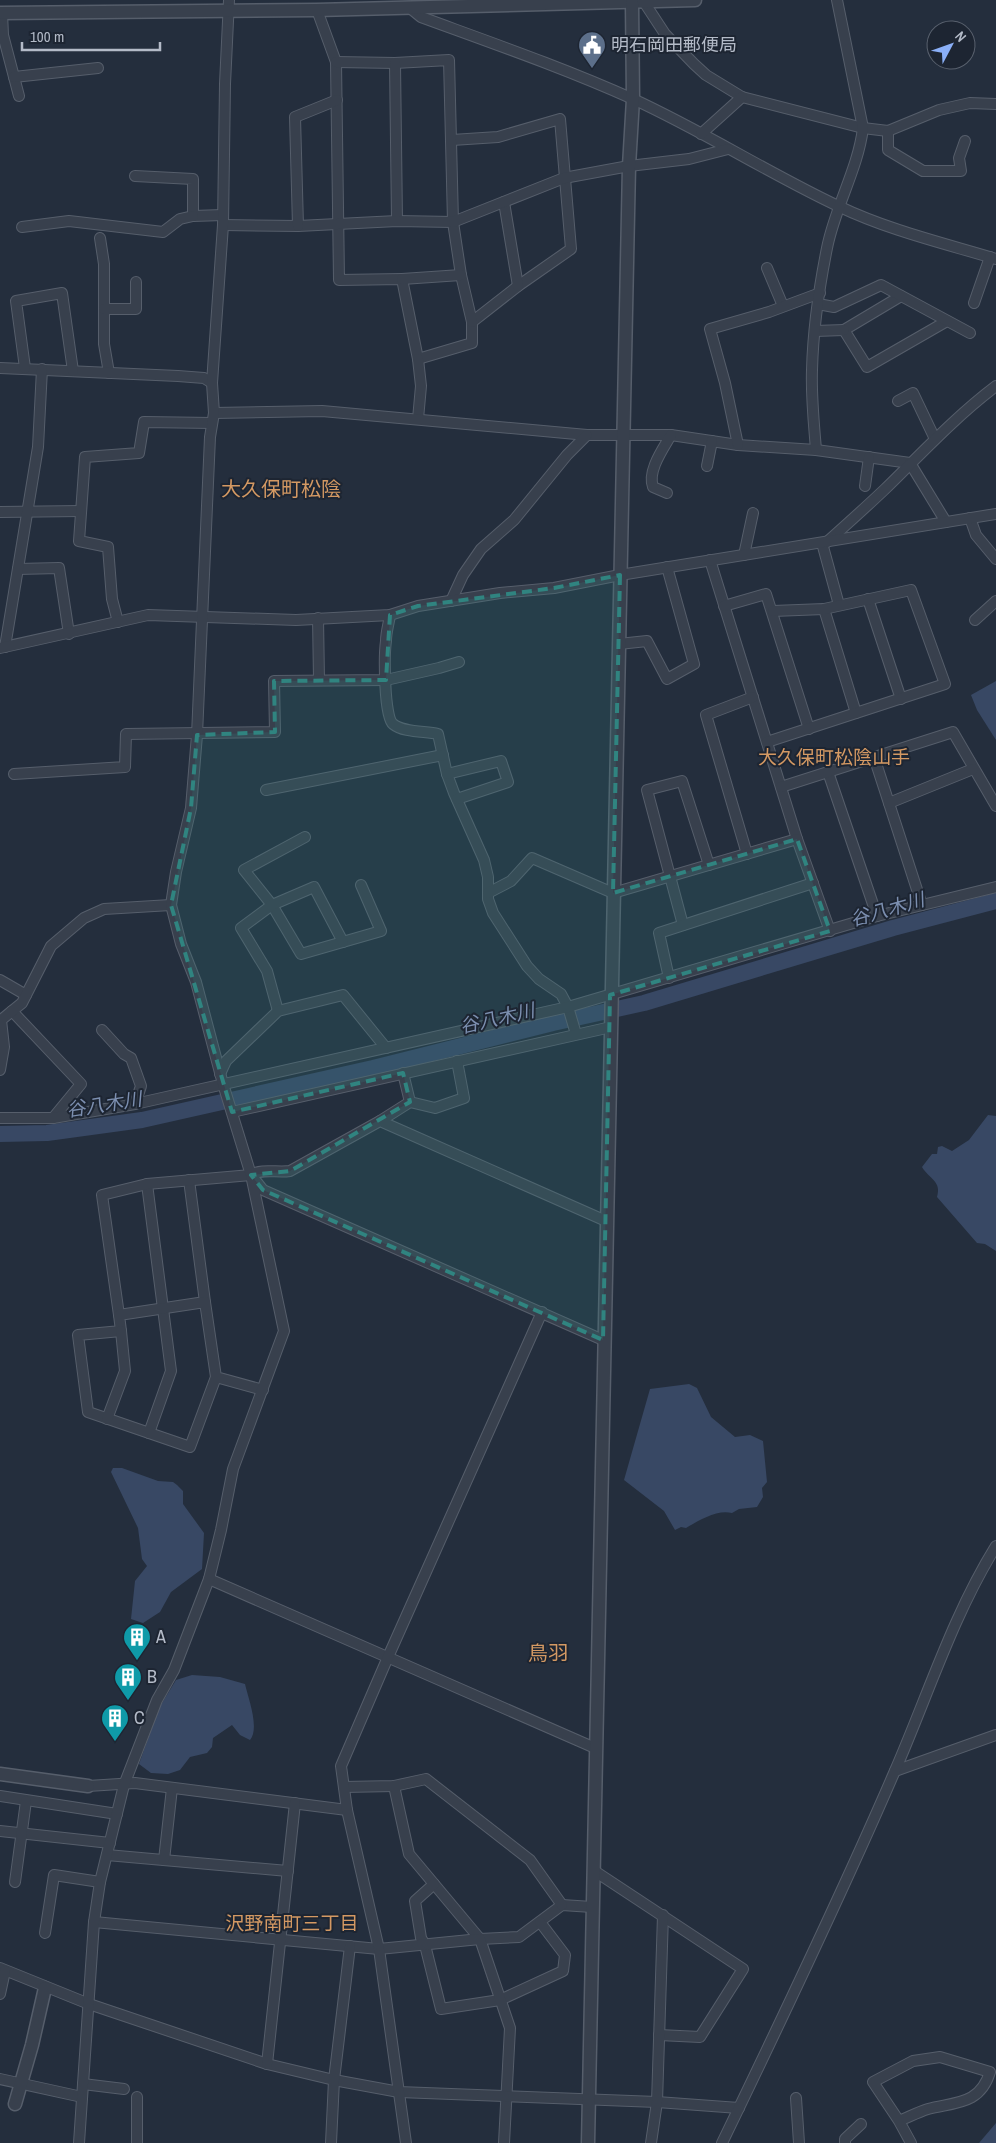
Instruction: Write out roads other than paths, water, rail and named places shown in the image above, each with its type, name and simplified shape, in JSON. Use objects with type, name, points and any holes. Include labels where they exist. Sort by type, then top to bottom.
[{"type":"street","points":[[19,96],[3,35],[1,13],[229,5],[317,10],[695,0]]},
{"type":"street","points":[[816,450],[812,370],[814,331],[827,248],[839,206],[861,147],[863,128],[837,0]]},
{"type":"street","points":[[635,2],[664,34],[706,75],[742,97],[863,128],[888,131],[939,110],[970,103],[996,104]]},
{"type":"street","points":[[588,2143],[611,1027],[610,995],[629,166],[633,99],[635,2]]},
{"type":"street","points":[[79,2143],[94,1922],[100,1882],[124,1785],[157,1700],[174,1670],[209,1579],[233,1469],[284,1331],[251,1174],[221,1079],[196,982],[181,944],[171,905],[176,872],[191,808],[197,735],[204,550],[213,418],[212,383],[223,220],[229,5]]},
{"type":"street","points":[[410,8],[421,16],[633,99],[839,206],[872,220],[993,258],[974,303]]},
{"type":"street","points":[[317,10],[336,62],[340,223],[339,280],[402,279],[461,275]]},
{"type":"street","points":[[336,62],[395,63],[449,60],[453,222],[461,275],[472,322],[472,343],[418,359]]},
{"type":"street","points":[[395,63],[397,221]]},
{"type":"street","points":[[14,77],[98,68]]},
{"type":"street","points":[[701,134],[742,97]]},
{"type":"street","points":[[298,226],[295,117],[337,100]]},
{"type":"street","points":[[452,140],[498,137],[560,119],[571,249],[518,286],[472,322]]},
{"type":"street","points":[[888,131],[888,150],[923,171],[961,171],[959,158],[965,141]]},
{"type":"street","points":[[22,227],[69,222],[163,232],[180,219],[193,216],[298,226],[397,221],[453,222],[564,178],[629,166],[689,159],[728,149]]},
{"type":"street","points":[[135,176],[193,179],[193,216]]},
{"type":"street","points":[[504,202],[518,286]]},
{"type":"street","points":[[100,238],[104,264],[104,344],[110,372]]},
{"type":"street","points":[[767,268],[783,306]]},
{"type":"street","points":[[402,279],[418,359],[421,386],[418,419]]},
{"type":"street","points":[[104,309],[136,308],[136,282]]},
{"type":"street","points":[[818,304],[834,307],[881,285],[970,333]]},
{"type":"street","points":[[25,368],[16,301],[62,293],[73,371]]},
{"type":"street","points":[[738,445],[725,383],[710,329],[820,293]]},
{"type":"street","points":[[814,331],[844,330],[901,296]]},
{"type":"street","points":[[844,330],[867,367],[947,320]]},
{"type":"street","points":[[0,368],[204,378],[212,383]]},
{"type":"street","points":[[42,369],[38,446],[18,569],[2,648],[148,615],[296,620],[390,615],[418,606],[500,593],[554,588],[667,567],[996,514]]},
{"type":"street","points":[[824,543],[883,491],[935,439],[996,386]]},
{"type":"street","points":[[898,401],[913,394],[935,439]]},
{"type":"street","points":[[118,622],[112,599],[108,547],[79,541],[85,457],[139,453],[144,422],[322,411],[587,435],[671,435],[738,445],[816,450],[910,463]]},
{"type":"street","points":[[451,601],[463,575],[481,549],[514,520],[567,455],[587,435]]},
{"type":"street","points":[[667,493],[653,487],[652,483],[654,468],[671,435]]},
{"type":"street","points":[[707,466],[712,441]]},
{"type":"street","points":[[865,486],[869,457]]},
{"type":"street","points":[[910,463],[946,522]]},
{"type":"street","points":[[0,512],[81,511]]},
{"type":"street","points":[[744,555],[752,513]]},
{"type":"street","points":[[970,518],[976,534],[996,558]]},
{"type":"street","points":[[824,543],[839,605]]},
{"type":"street","points":[[710,560],[797,839],[830,931]]},
{"type":"street","points":[[619,644],[647,641],[667,679],[694,664],[667,567]]},
{"type":"street","points":[[18,569],[59,568],[69,634]]},
{"type":"street","points":[[767,742],[945,684],[911,590],[824,609],[773,611]]},
{"type":"street","points":[[724,606],[766,594],[773,611],[809,729]]},
{"type":"street","points":[[868,599],[900,699]]},
{"type":"street","points":[[976,620],[996,601]]},
{"type":"street","points":[[824,609],[856,713]]},
{"type":"street","points":[[390,615],[386,642],[389,720],[394,725],[402,728],[438,734],[447,774],[456,799],[484,860],[492,913],[527,966],[539,979],[561,994],[568,1007],[576,1034]]},
{"type":"street","points":[[318,618],[319,680]]},
{"type":"street","points":[[14,774],[126,767],[126,734],[197,735],[275,732],[274,681],[386,680],[459,662]]},
{"type":"street","points":[[747,854],[706,715],[753,697]]},
{"type":"street","points":[[781,787],[954,732],[973,769],[996,806]]},
{"type":"street","points":[[266,790],[443,755]]},
{"type":"street","points":[[874,757],[922,905]]},
{"type":"street","points":[[447,774],[501,761],[508,782],[456,799]]},
{"type":"street","points":[[889,803],[973,769]]},
{"type":"street","points":[[828,772],[877,916]]},
{"type":"street","points":[[683,925],[646,790],[682,781],[709,865]]},
{"type":"street","points":[[305,837],[244,870],[272,905],[301,954],[381,931],[361,886]]},
{"type":"street","points":[[488,893],[511,881],[532,858],[613,893],[797,839]]},
{"type":"street","points":[[669,978],[659,933],[813,883]]},
{"type":"street","points":[[278,1011],[267,971],[240,928],[272,905],[314,887],[343,942]]},
{"type":"street","points":[[0,1118],[53,1118],[135,1104],[221,1079],[386,1048],[568,1007],[877,916],[996,887]]},
{"type":"street","points":[[0,1070],[4,1047],[1,1020],[22,1003],[51,946],[84,918],[104,909],[171,905]]},
{"type":"street","points":[[0,980],[26,995]]},
{"type":"street","points":[[221,1079],[226,1061],[278,1011],[343,995],[386,1048]]},
{"type":"street","points":[[12,1011],[80,1084],[53,1118]]},
{"type":"street","points":[[232,1112],[611,1027]]},
{"type":"street","points":[[102,1030],[124,1054],[131,1058],[141,1086],[135,1104]]},
{"type":"street","points":[[108,1419],[125,1371],[102,1195],[146,1184],[251,1174],[257,1171],[280,1173],[290,1171],[380,1121],[410,1102],[435,1108],[464,1098],[457,1061]]},
{"type":"street","points":[[402,1073],[410,1102]]},
{"type":"street","points":[[380,1121],[606,1221]]},
{"type":"street","points":[[251,1174],[263,1190],[604,1340]]},
{"type":"street","points":[[121,1331],[78,1335],[88,1412],[190,1447],[216,1377],[189,1180]]},
{"type":"street","points":[[146,1184],[171,1371],[149,1433]]},
{"type":"street","points":[[119,1315],[205,1302]]},
{"type":"street","points":[[406,2143],[379,1949],[348,1810],[341,1766],[542,1312]]},
{"type":"street","points":[[216,1377],[263,1390]]},
{"type":"street","points":[[722,2143],[895,1771],[923,1700],[975,1583],[996,1546]]},
{"type":"street","points":[[209,1579],[595,1748]]},
{"type":"street","points":[[895,1771],[996,1735]]},
{"type":"street","points":[[0,1774],[88,1786],[135,1783],[348,1810]]},
{"type":"street","points":[[344,1787],[394,1786],[426,1779],[530,1860],[562,1905]]},
{"type":"street","points":[[394,1786],[409,1854],[480,1939],[510,2028],[504,2143]]},
{"type":"street","points":[[164,1860],[172,1788]]},
{"type":"street","points":[[0,1796],[117,1814]]},
{"type":"street","points":[[15,1882],[26,1801]]},
{"type":"street","points":[[267,2064],[295,1803]]},
{"type":"street","points":[[0,1832],[110,1844]]},
{"type":"street","points":[[107,1855],[288,1871]]},
{"type":"street","points":[[593,1870],[743,1969],[700,2037],[659,2035]]},
{"type":"street","points":[[45,1933],[54,1875],[100,1882]]},
{"type":"street","points":[[434,1884],[414,1901],[421,1938],[425,1945],[441,2009],[500,2000],[563,1971],[565,1956],[540,1922]]},
{"type":"street","points":[[94,1922],[379,1949],[519,1937],[562,1905],[592,1907]]},
{"type":"street","points":[[651,2143],[657,2102],[662,1916]]},
{"type":"street","points":[[331,2143],[334,2080],[350,1946]]},
{"type":"street","points":[[0,1994],[3,1969],[45,1988],[89,2004],[267,2064],[334,2080],[399,2092],[657,2102],[739,2108]]},
{"type":"street","points":[[16,2104],[45,1988]]},
{"type":"street","points":[[899,2121],[928,2109],[965,2102],[986,2084],[990,2072],[940,2057],[913,2061],[873,2082],[911,2143]]},
{"type":"street","points":[[0,2079],[82,2098]]},
{"type":"street","points":[[83,2084],[124,2089]]},
{"type":"street","points":[[137,2097],[137,2143]]},
{"type":"street","points":[[796,2098],[799,2143]]},
{"type":"street","points":[[844,2143],[845,2139],[861,2124]]},
{"type":"water","points":[[996,681],[996,740],[977,710],[971,695]]},
{"type":"water","points":[[988,1115],[996,1116],[996,1251],[985,1244],[977,1243],[937,1197],[938,1187],[922,1167],[932,1154],[937,1154],[938,1147],[942,1146],[952,1151],[969,1140]]},
{"type":"water","points":[[689,1384],[697,1388],[711,1417],[735,1437],[750,1435],[763,1441],[767,1482],[762,1488],[763,1497],[757,1507],[739,1509],[732,1513],[714,1514],[686,1528],[681,1527],[675,1530],[664,1511],[624,1480],[650,1389]]},
{"type":"water","points":[[113,1468],[122,1468],[158,1481],[173,1482],[183,1491],[183,1504],[204,1533],[202,1569],[171,1592],[160,1612],[143,1623],[131,1619],[135,1581],[147,1566],[142,1559],[138,1528],[111,1472]]},
{"type":"water","points":[[192,1675],[220,1677],[245,1684],[254,1721],[253,1735],[250,1740],[240,1735],[232,1725],[213,1738],[212,1747],[207,1753],[190,1757],[180,1770],[168,1774],[151,1773],[139,1764],[159,1708],[176,1680]]},
{"type":"water","points":[[996,2123],[996,2143],[979,2143]]},
{"type":"waterway","name":"谷八木川","points":[[0,1134],[47,1133],[142,1120],[373,1068],[553,1023],[644,1003],[893,928],[996,901]]},
{"type":"place","name":"明石岡田郵便局","points":[[592,69]]},
{"type":"place","name":"A","points":[[137,1661]]},
{"type":"place","name":"B","points":[[128,1701]]},
{"type":"place","name":"C","points":[[115,1742]]},
{"type":"district","name":"大久保町松陰","points":[[281,489]]},
{"type":"district","name":"大久保町松陰山手","points":[[834,757]]},
{"type":"district","name":"鳥羽","points":[[548,1653]]},
{"type":"district","name":"沢野南町三丁目","points":[[292,1923]]}]
